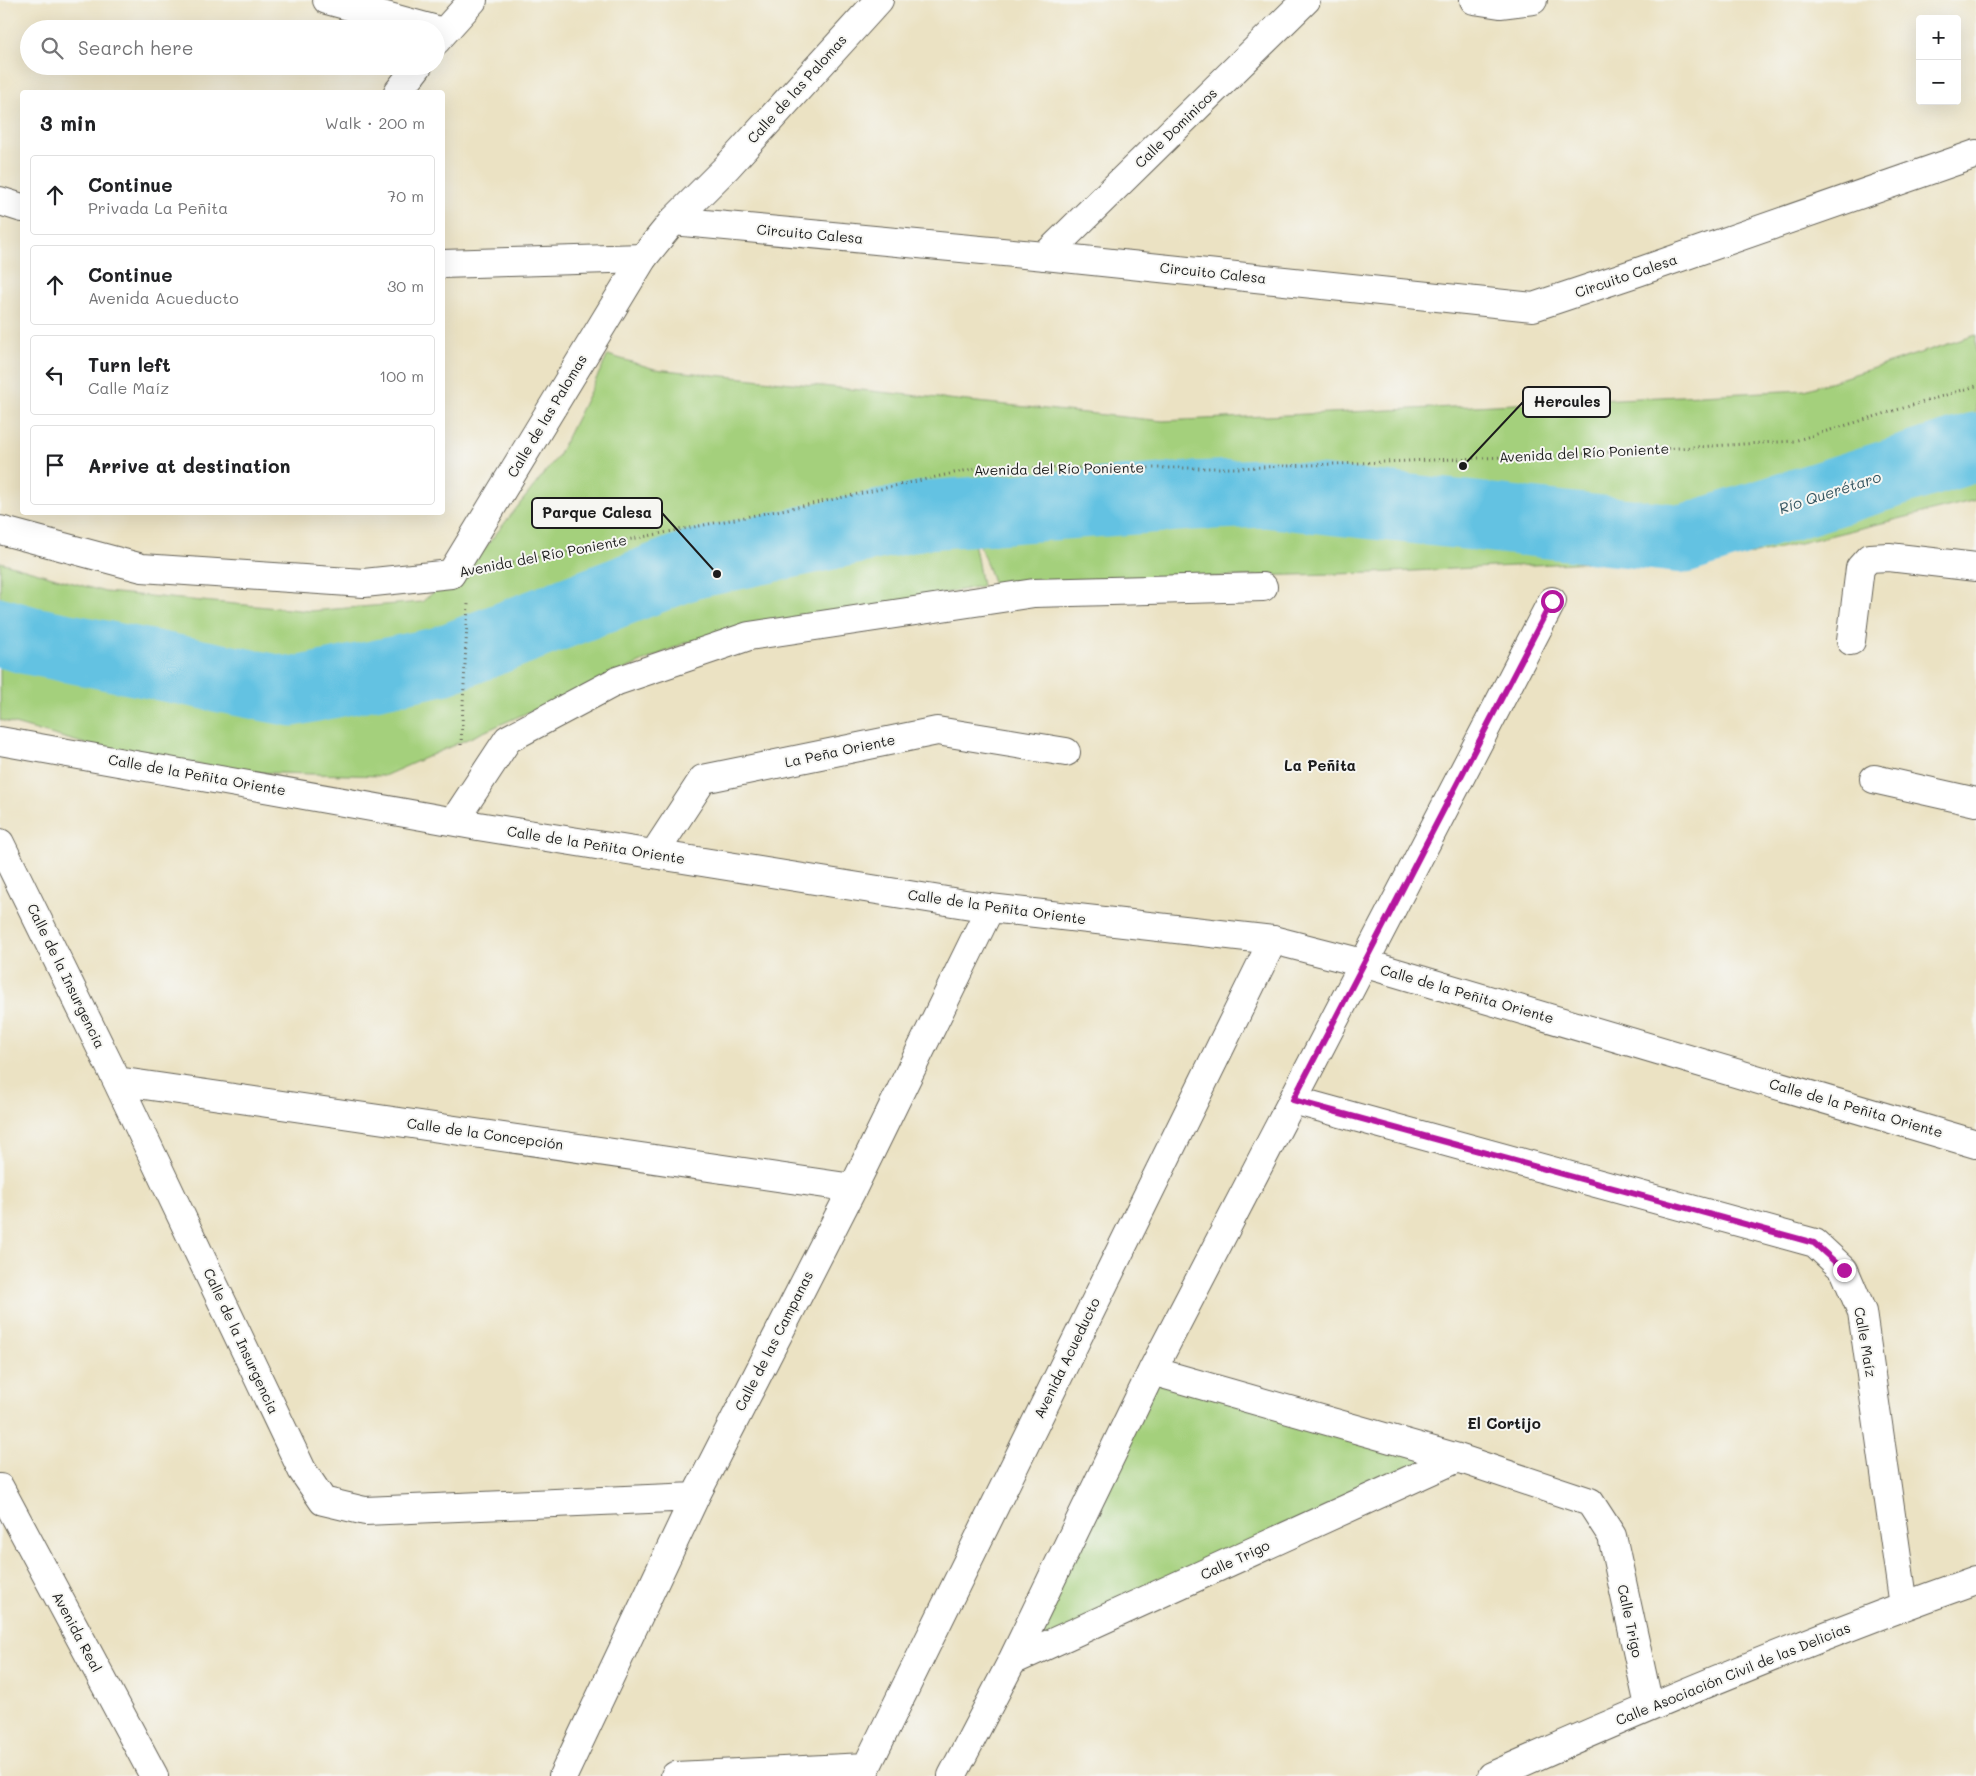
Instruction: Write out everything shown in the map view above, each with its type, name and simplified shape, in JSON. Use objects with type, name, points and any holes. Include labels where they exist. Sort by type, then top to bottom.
[{"type":"street","points":[[327,0],[394,20]]},
{"type":"street","points":[[445,26],[473,0]]},
{"type":"street","name":"Calle de las Palomas","points":[[673,221],[727,167],[879,0]]},
{"type":"street","name":"Calle Dominicos","points":[[1045,256],[1306,0]]},
{"type":"street","points":[[1474,0],[1500,4],[1533,0]]},
{"type":"street","points":[[400,90],[411,75]]},
{"type":"street","name":"Circuito Calesa","points":[[673,221],[1045,256],[1533,307],[1976,154]]},
{"type":"street","points":[[0,201],[20,207]]},
{"type":"street","points":[[445,264],[643,258],[673,221]]},
{"type":"street","name":"Calle de las Palomas","points":[[451,574],[643,258]]},
{"type":"street","name":"Avenida del Río Poniente","points":[[0,530],[142,568],[364,583],[451,574]]},
{"type":"street","points":[[1851,641],[1860,568],[1869,558],[1888,556],[1976,567]]},
{"type":"street","points":[[454,821],[508,739],[617,681],[749,636],[1034,593],[1263,587]]},
{"type":"street","points":[[952,1776],[1012,1662],[1152,1371],[1552,601]]},
{"type":"street","name":"La Peña Oriente","points":[[654,854],[702,779],[937,731],[1066,752]]},
{"type":"street","name":"Calle de la Peñita Oriente","points":[[0,741],[454,821],[990,908],[1273,940],[1363,963],[1976,1144]]},
{"type":"street","points":[[1874,779],[1976,802]]},
{"type":"street","name":"Calle de la Insurgencia","points":[[0,843],[117,1081],[302,1470],[323,1501],[365,1511],[695,1497]]},
{"type":"street","name":"Calle de las Campanas","points":[[563,1776],[695,1497],[853,1188],[990,908]]},
{"type":"street","name":"Avenida Acueducto","points":[[864,1772],[1273,940]]},
{"type":"street","name":"Calle de la Concepción","points":[[117,1081],[853,1188]]},
{"type":"street","name":"Calle Maíz","points":[[1293,1100],[1814,1243],[1844,1270],[1862,1312],[1904,1606]]},
{"type":"street","name":"Calle Trigo","points":[[1152,1371],[1458,1458],[1590,1502],[1612,1536],[1649,1706]]},
{"type":"street","name":"Calle Trigo","points":[[1012,1662],[1458,1458]]},
{"type":"street","name":"Avenida Real","points":[[0,1488],[154,1776]]},
{"type":"street","name":"Calle Asociación Civil de las Delicias","points":[[1492,1776],[1649,1706],[1904,1606],[1976,1580]]},
{"type":"street","points":[[675,1776],[864,1772]]},
{"type":"path","name":"Avenida del Río Poniente","points":[[451,574],[807,505],[977,468],[1238,468],[1578,454],[1794,441],[1976,386]]},
{"type":"path","points":[[461,745],[468,601]]},
{"type":"green space","points":[[1976,335],[1976,500],[1755,554],[1372,573],[1012,582],[995,587],[970,519],[982,586],[687,642],[384,776],[241,772],[93,746],[0,720],[0,562],[105,592],[310,611],[422,602],[484,549],[558,456],[608,355],[655,369],[1163,421],[1805,390]]},
{"type":"green space","points":[[1152,1371],[1458,1458],[1012,1661]]},
{"type":"waterway","name":"Río Querétaro","points":[[0,632],[28,640],[292,692],[441,661],[690,565],[924,515],[1191,496],[1265,493],[1684,539],[1976,447]]},
{"type":"place","name":"Hercules","points":[[1463,466]]},
{"type":"place","name":"Parque Calesa","points":[[717,574]]},
{"type":"district","name":"La Peñita","points":[[1320,766]]},
{"type":"district","name":"El Cortijo","points":[[1504,1424]]},
{"type":"route","points":[[1552,601],[1293,1100],[1814,1243],[1844,1270]]}]
